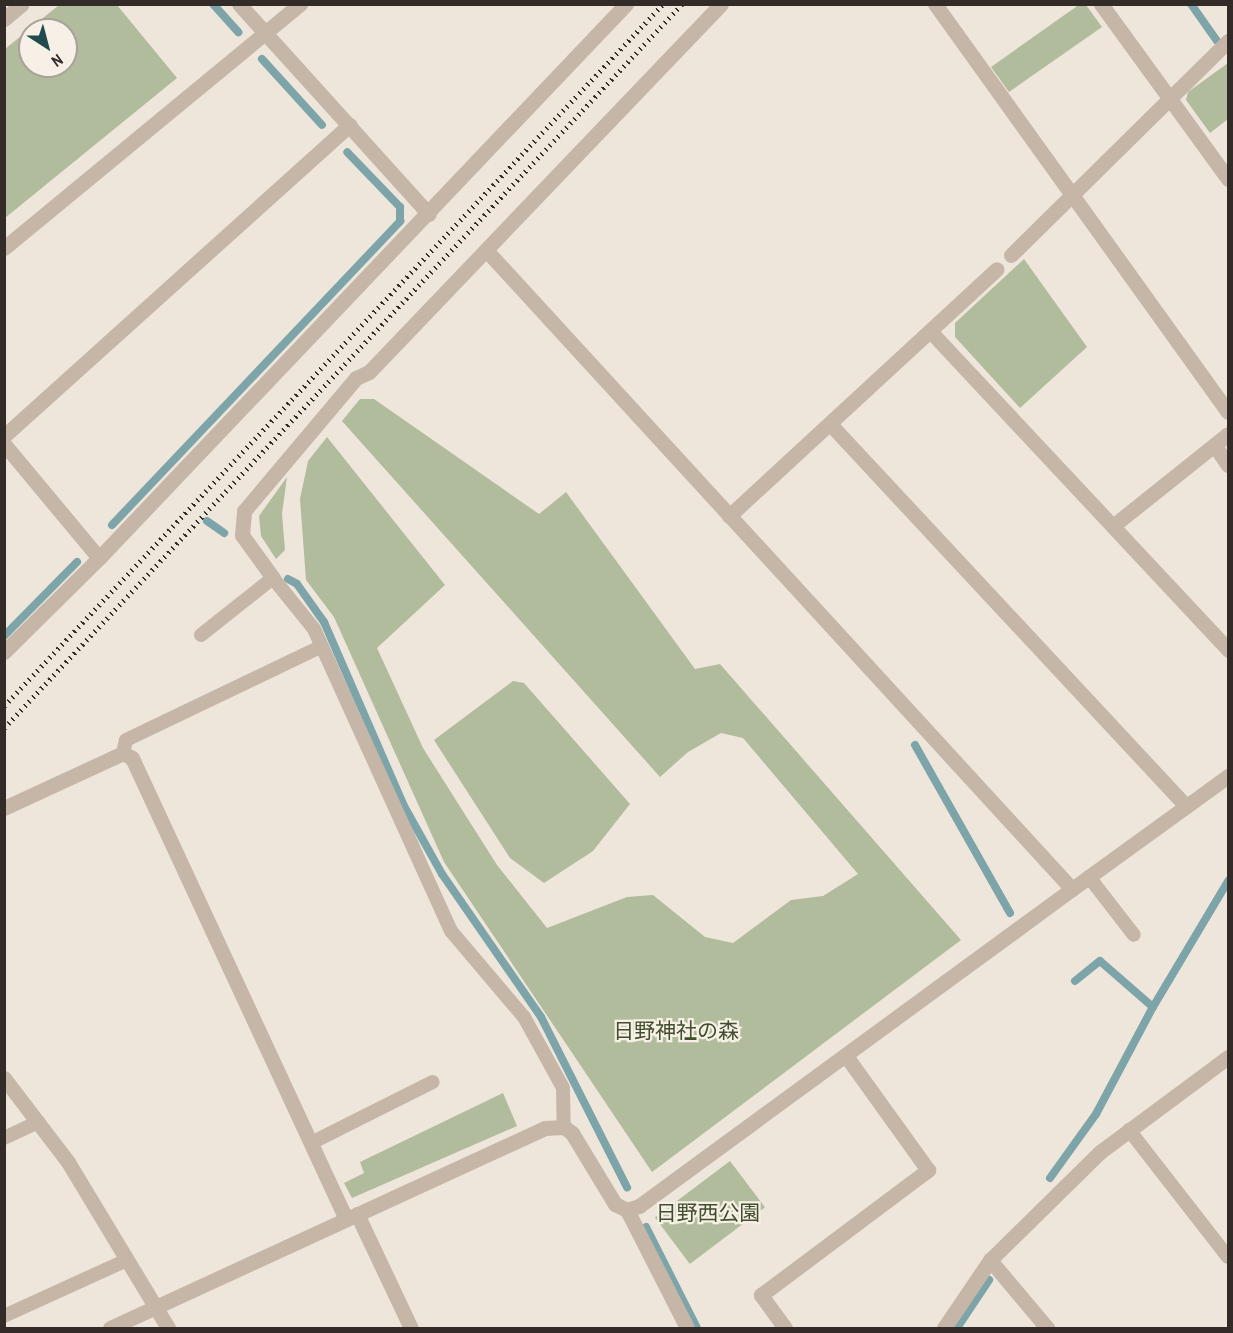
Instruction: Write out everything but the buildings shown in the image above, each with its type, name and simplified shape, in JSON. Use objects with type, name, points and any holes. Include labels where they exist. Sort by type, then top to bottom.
[{"type":"street","points":[[4,19],[22,4]]},
{"type":"street","points":[[238,4],[429,214]]},
{"type":"street","points":[[4,248],[300,4]]},
{"type":"street","points":[[4,652],[99,558],[429,214],[626,4]]},
{"type":"street","points":[[273,578],[242,536],[243,511],[356,378],[369,372],[721,4]]},
{"type":"street","points":[[935,4],[1228,412]]},
{"type":"street","points":[[1101,4],[1228,179]]},
{"type":"street","points":[[1011,255],[1228,41]]},
{"type":"street","points":[[4,436],[350,125]]},
{"type":"street","points":[[486,250],[1072,889]]},
{"type":"street","points":[[729,516],[997,269]]},
{"type":"street","points":[[930,331],[1114,525],[1228,650]]},
{"type":"street","points":[[830,424],[1186,806]]},
{"type":"street","points":[[1114,525],[1228,434]]},
{"type":"street","points":[[4,444],[99,558]]},
{"type":"street","points":[[1215,446],[1228,465]]},
{"type":"street","points":[[4,808],[123,753],[132,758],[311,1143],[411,1329]]},
{"type":"street","points":[[627,1210],[639,1206],[1228,776]]},
{"type":"street","points":[[785,1329],[761,1295],[928,1170],[846,1056]]},
{"type":"street","points":[[944,1329],[990,1260],[1100,1152],[1227,1062]]},
{"type":"street","points":[[4,1078],[68,1162],[168,1329]]},
{"type":"street","points":[[110,1329],[544,1128],[564,1128],[578,1139],[615,1204],[627,1210],[687,1329]]},
{"type":"street","points":[[990,1260],[1047,1329]]},
{"type":"lane","points":[[201,635],[273,578],[314,629],[452,931],[524,1017],[563,1088],[564,1128]]},
{"type":"lane","points":[[123,753],[126,740],[322,646]]},
{"type":"lane","points":[[1089,877],[1134,935]]},
{"type":"lane","points":[[311,1143],[434,1082]]},
{"type":"lane","points":[[4,1138],[38,1122]]},
{"type":"lane","points":[[1129,1130],[1228,1257]]},
{"type":"lane","points":[[4,1316],[127,1260]]},
{"type":"green space","points":[[1080,4],[1086,5],[1102,27],[1009,92],[991,67]]},
{"type":"green space","points":[[59,5],[117,5],[177,78],[5,218],[5,49],[18,38],[18,78],[78,78],[78,18],[43,18]]},
{"type":"green space","points":[[1228,63],[1228,119],[1210,133],[1186,100],[1188,92]]},
{"type":"green space","points":[[1024,259],[1087,347],[1020,408],[955,337],[955,323]]},
{"type":"green space","name":"日野神社の森","points":[[360,399],[374,399],[539,514],[566,492],[695,669],[720,664],[961,940],[652,1172],[444,862],[334,617],[306,580],[300,499],[308,461],[327,437],[445,585],[377,648],[423,748],[497,865],[547,928],[627,897],[653,895],[705,937],[733,943],[791,900],[823,896],[858,874],[743,738],[721,733],[688,752],[660,777],[342,421]]},
{"type":"green space","points":[[287,477],[282,514],[285,550],[276,559],[261,536],[259,516]]},
{"type":"green space","points":[[513,681],[524,683],[630,804],[593,851],[544,883],[510,858],[434,740]]},
{"type":"green space","points":[[503,1093],[517,1126],[352,1198],[344,1183],[364,1173],[360,1162]]},
{"type":"green space","name":"日野西公園","points":[[730,1161],[765,1207],[690,1264],[655,1218]]},
{"type":"waterway","points":[[213,4],[238,32]]},
{"type":"waterway","points":[[1191,4],[1217,41]]},
{"type":"waterway","points":[[262,59],[322,125]]},
{"type":"waterway","points":[[112,525],[400,221],[400,207],[347,152]]},
{"type":"waterway","points":[[207,521],[224,533]]},
{"type":"waterway","points":[[4,636],[77,562]]},
{"type":"waterway","points":[[288,579],[297,584],[324,622],[404,806],[442,874],[541,1017],[627,1187]]},
{"type":"waterway","points":[[915,745],[1010,913]]},
{"type":"waterway","points":[[1050,1178],[1096,1114],[1153,1007],[1228,881]]},
{"type":"waterway","points":[[1075,981],[1100,961],[1153,1007]]},
{"type":"waterway","points":[[646,1227],[697,1328]]},
{"type":"waterway","points":[[957,1328],[989,1280]]},
{"type":"railway","points":[[4,706],[663,4]]},
{"type":"railway","points":[[4,728],[682,4]]}]
